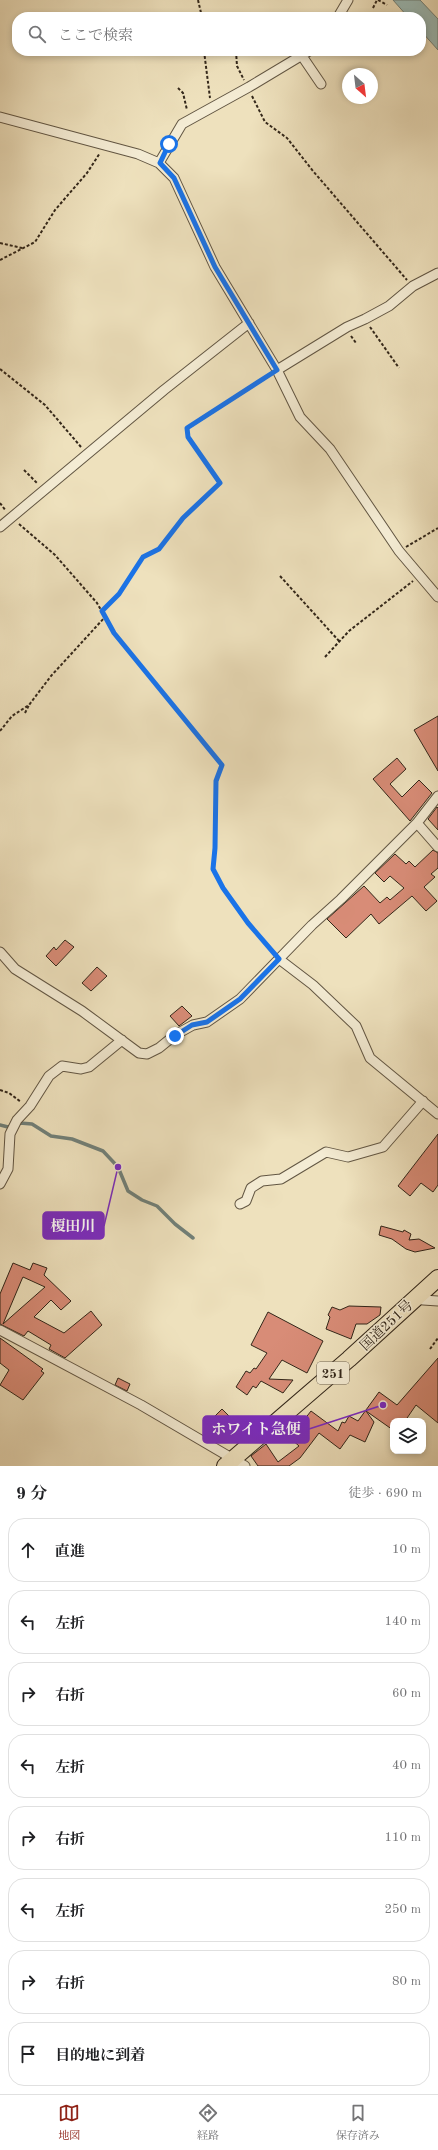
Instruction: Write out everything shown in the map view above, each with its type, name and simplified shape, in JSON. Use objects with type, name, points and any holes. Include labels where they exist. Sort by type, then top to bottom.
[{"type":"highway","name":"国道251号","points":[[234,1464],[416,1296],[438,1278]]},
{"type":"street","points":[[341,12],[348,0]]},
{"type":"street","points":[[160,163],[182,124],[302,56]]},
{"type":"street","points":[[306,56],[321,84]]},
{"type":"street","points":[[0,117],[138,154],[160,163],[174,178],[215,267],[277,370],[300,417],[330,450],[399,551],[438,597]]},
{"type":"street","points":[[277,370],[347,327],[389,306],[413,286],[438,273]]},
{"type":"street","points":[[0,528],[164,390],[249,323]]},
{"type":"street","points":[[0,952],[15,969],[53,992],[139,1053],[147,1054],[159,1048],[192,1025],[207,1022],[240,999],[417,823],[438,796]]},
{"type":"street","points":[[417,823],[438,847]]},
{"type":"street","points":[[279,959],[313,985],[356,1026],[370,1058],[438,1114]]},
{"type":"street","points":[[0,1184],[8,1169],[10,1134],[49,1076],[62,1066],[81,1069],[89,1067],[122,1040]]},
{"type":"street","points":[[240,1204],[246,1201],[251,1188],[262,1181],[281,1179],[326,1152],[348,1157],[383,1147],[423,1101]]},
{"type":"street","points":[[416,1296],[423,1300],[438,1301]]},
{"type":"street","points":[[0,1330],[141,1405],[234,1464]]},
{"type":"path","points":[[198,0],[201,12]]},
{"type":"path","points":[[373,8],[377,0],[387,5]]},
{"type":"path","points":[[205,56],[211,94],[209,109]]},
{"type":"path","points":[[237,56],[239,71],[249,87],[253,101],[265,122],[287,138],[322,183],[413,286]]},
{"type":"path","points":[[178,88],[183,92],[190,119]]},
{"type":"path","points":[[0,260],[35,242],[55,210],[87,173],[98,154],[109,146]]},
{"type":"path","points":[[0,243],[22,248]]},
{"type":"path","points":[[365,319],[399,368]]},
{"type":"path","points":[[0,369],[45,404],[87,454]]},
{"type":"path","points":[[102,611],[119,594],[143,557],[159,549],[183,518],[220,483],[188,437],[187,428],[277,370]]},
{"type":"path","points":[[24,470],[44,490]]},
{"type":"path","points":[[12,518],[55,555],[102,611],[114,633],[222,765],[216,781],[216,841],[213,869],[223,888],[248,923],[279,959]]},
{"type":"path","points":[[399,551],[438,528]]},
{"type":"path","points":[[280,576],[339,641]]},
{"type":"path","points":[[325,657],[339,641],[377,608],[419,576]]},
{"type":"path","points":[[25,713],[29,704],[51,676],[106,617]]},
{"type":"path","points":[[0,731],[12,716],[29,704]]},
{"type":"path","points":[[0,1090],[9,1093],[28,1108]]},
{"type":"path","points":[[430,1349],[438,1338]]},
{"type":"water","points":[[393,0],[420,0],[438,19],[438,50],[426,37],[426,12],[404,12]]},
{"type":"building","points":[[438,716],[438,771],[414,730]]},
{"type":"building","points":[[397,758],[406,769],[390,784],[402,797],[419,780],[432,793],[410,821],[373,779]]},
{"type":"building","points":[[437,807],[438,808],[438,830],[428,819]]},
{"type":"building","points":[[433,850],[438,853],[438,868],[431,874],[435,877],[424,887],[437,901],[426,911],[412,896],[379,924],[371,914],[346,938],[327,919],[364,886],[380,903],[387,897],[390,900],[404,888],[390,876],[384,882],[375,873],[395,854],[406,864],[409,861],[415,867]]},
{"type":"building","points":[[65,940],[74,947],[56,966],[46,956],[54,947],[56,950]]},
{"type":"building","points":[[97,967],[107,976],[91,991],[82,983]]},
{"type":"building","points":[[182,1006],[192,1016],[179,1026],[170,1016]]},
{"type":"building","points":[[438,1134],[438,1185],[433,1192],[421,1183],[410,1196],[398,1186]]},
{"type":"building","points":[[381,1226],[403,1232],[404,1230],[411,1234],[409,1240],[419,1239],[435,1248],[415,1252],[406,1249],[392,1239],[379,1235]]},
{"type":"building","points":[[13,1263],[30,1270],[33,1263],[47,1268],[44,1275],[71,1301],[61,1310],[51,1300],[34,1317],[64,1333],[91,1311],[102,1325],[65,1358],[49,1349],[51,1345],[28,1331],[24,1336],[0,1324],[0,1294]],"holes":[[[23,1277],[45,1287],[3,1324]]]},
{"type":"building","points":[[349,1306],[381,1307],[380,1315],[367,1324],[356,1324],[351,1339],[326,1329],[330,1317],[328,1315],[332,1307],[340,1310]]},
{"type":"building","points":[[268,1312],[323,1341],[307,1373],[282,1360],[269,1379],[293,1380],[283,1393],[261,1381],[256,1388],[253,1386],[247,1395],[236,1387],[246,1371],[250,1373],[254,1368],[256,1369],[267,1353],[251,1345]]},
{"type":"building","points":[[0,1338],[43,1369],[41,1371],[44,1373],[23,1400],[0,1385],[9,1370],[0,1363]]},
{"type":"building","points":[[438,1358],[438,1423],[416,1405],[407,1418],[390,1418],[390,1428],[366,1411],[374,1422],[365,1442],[350,1435],[340,1449],[319,1433],[300,1458],[289,1466],[258,1466],[251,1456],[266,1444],[278,1462],[299,1446],[290,1438],[311,1411],[338,1431],[342,1422],[345,1423],[349,1416],[358,1421],[379,1392],[397,1405]]},
{"type":"building","points":[[118,1378],[130,1384],[127,1391],[115,1385]]},
{"type":"building","points":[[222,1409],[229,1416],[218,1428],[210,1421]]},
{"type":"waterway","points":[[0,1125],[8,1127],[20,1123],[32,1124],[51,1136],[72,1139],[103,1151],[118,1167],[128,1191],[142,1200],[157,1206],[175,1224],[193,1238]]},
{"type":"place","name":"榎田川","points":[[118,1167]]},
{"type":"place","name":"ホワイト急便","points":[[383,1405]]},
{"type":"route","points":[[169,144],[160,163],[174,178],[215,267],[277,370],[187,428],[188,437],[218,478],[220,483],[183,518],[159,549],[143,557],[119,594],[102,611],[114,633],[222,765],[216,781],[215,848],[213,869],[223,888],[248,923],[279,959],[240,999],[207,1022],[192,1025],[175,1036]]}]
